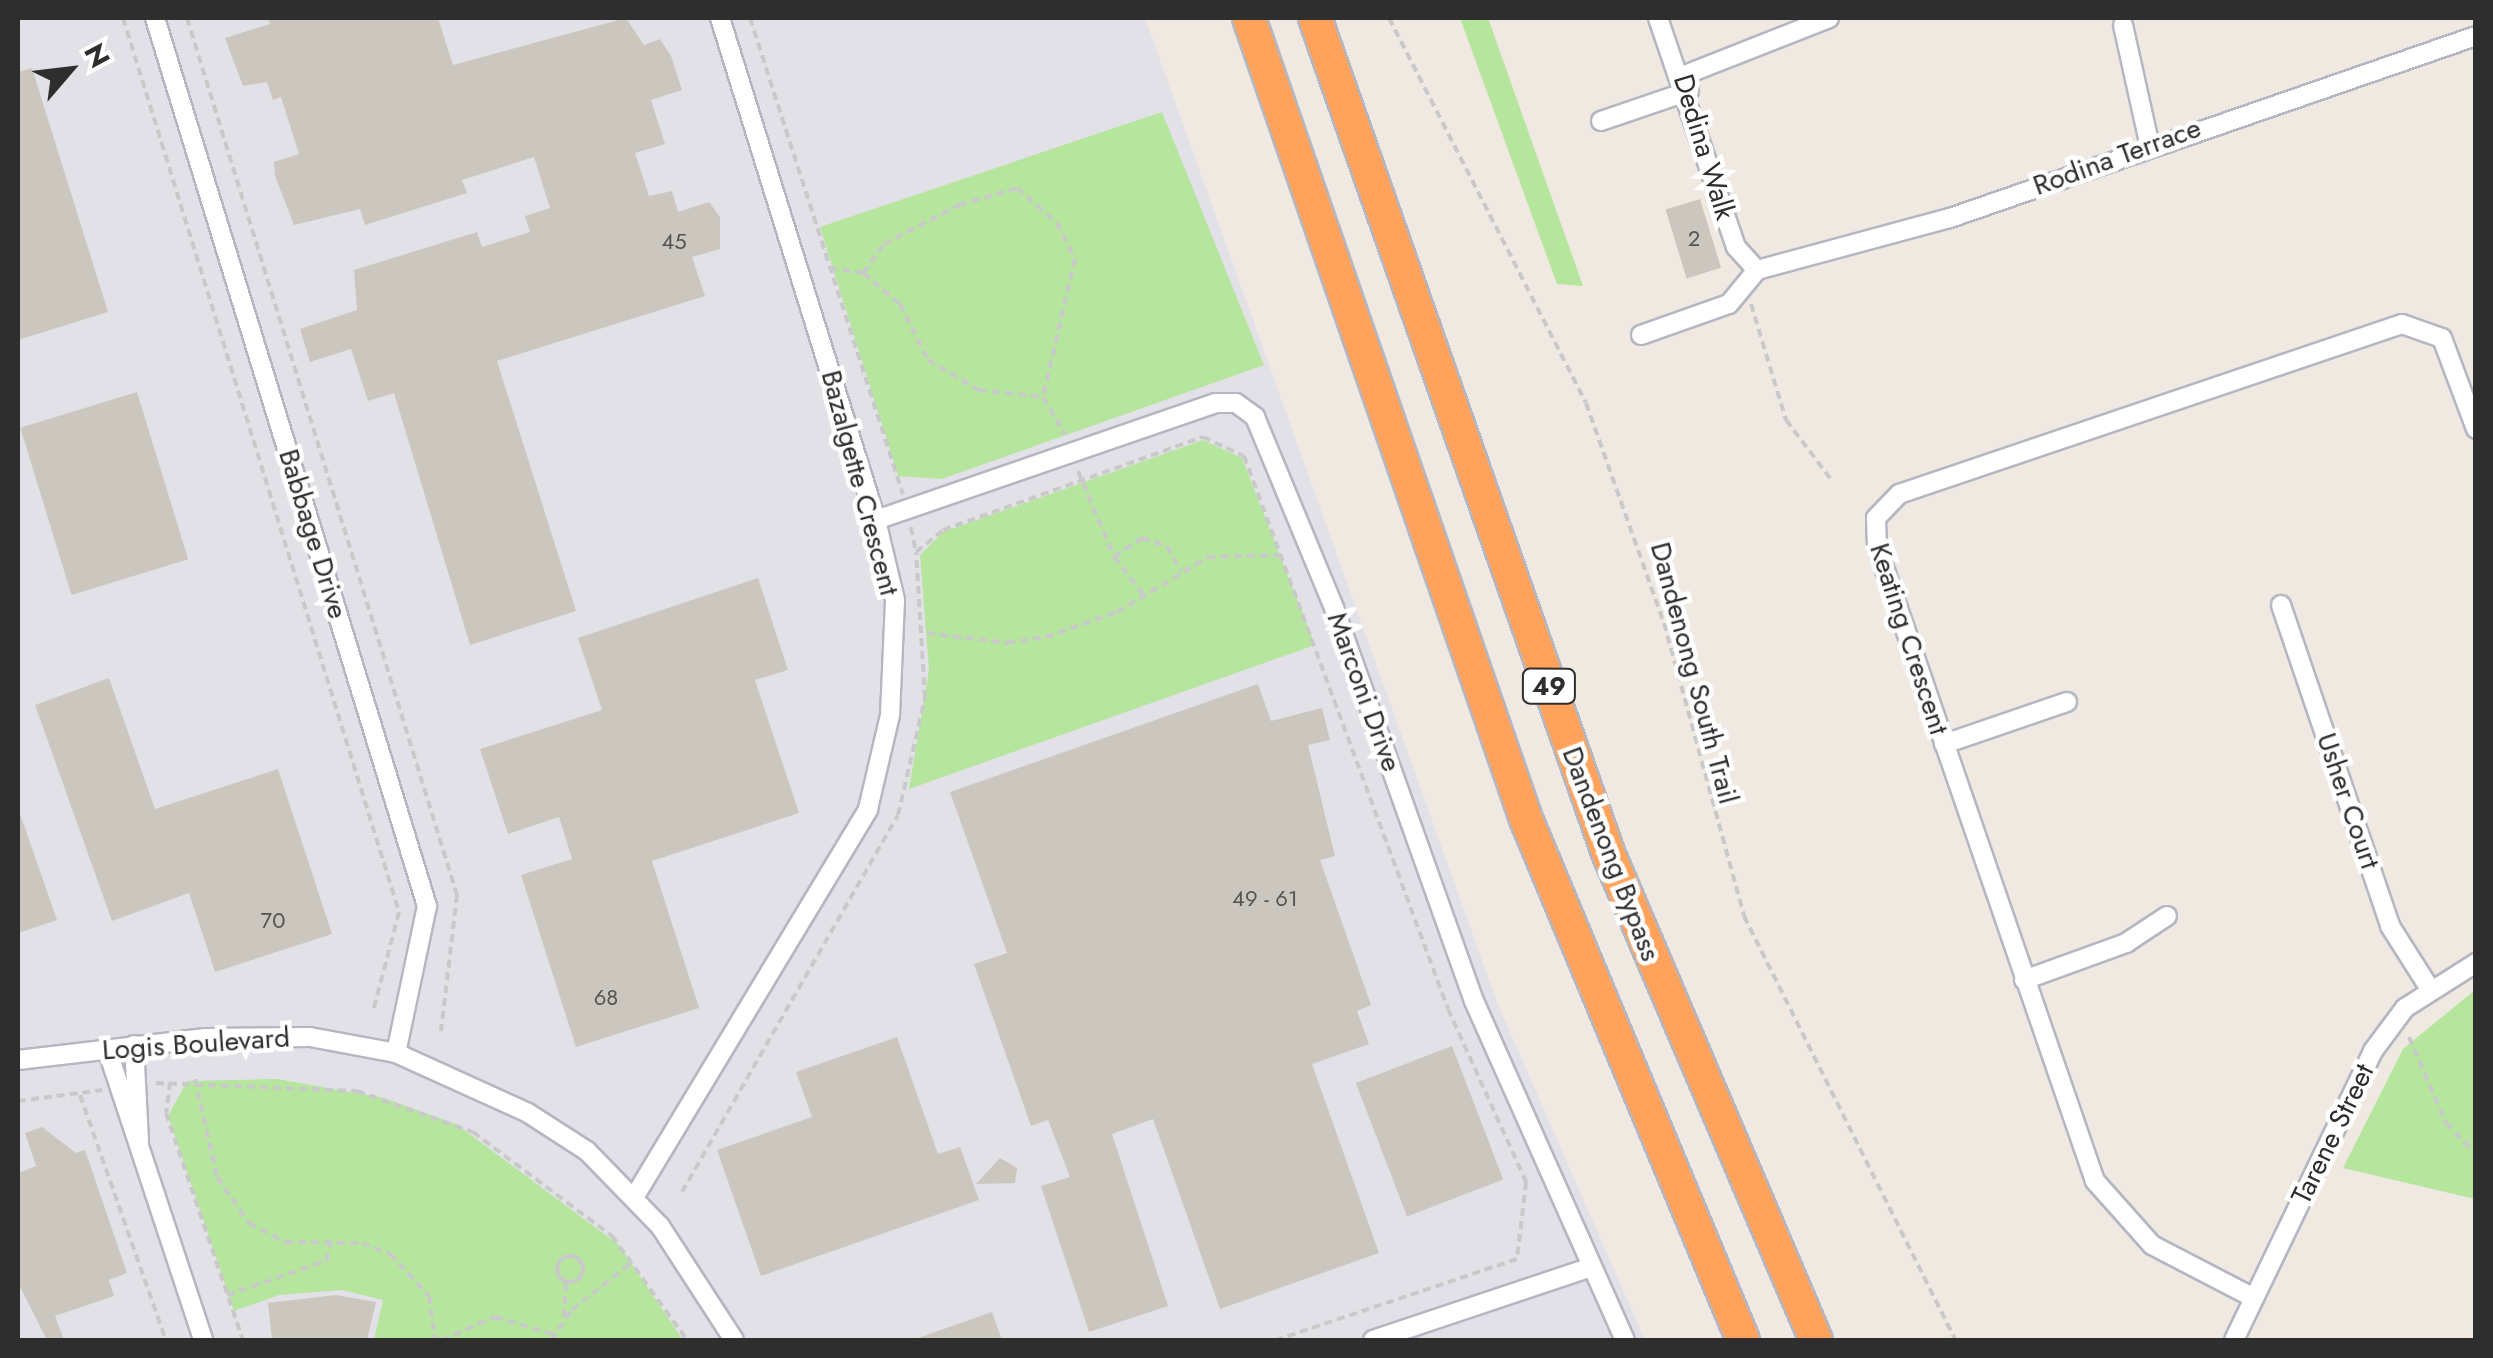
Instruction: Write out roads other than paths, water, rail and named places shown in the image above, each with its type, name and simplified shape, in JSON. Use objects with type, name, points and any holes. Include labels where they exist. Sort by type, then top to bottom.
[{"type":"highway","name":"49","points":[[1249,18],[1526,819],[1743,1340]]},
{"type":"highway","name":"Dandenong Bypass","points":[[1315,18],[1609,855],[1816,1340]]},
{"type":"street","name":"Babbage Drive","points":[[155,18],[427,906],[396,1054]]},
{"type":"street","name":"Bazalgette Crescent","points":[[635,1196],[868,809],[890,714],[895,600],[876,520],[720,18]]},
{"type":"street","name":"Dedina Walk","points":[[1658,18],[1686,83],[1736,247],[1757,270]]},
{"type":"street","points":[[1600,122],[1829,18]]},
{"type":"street","points":[[2123,26],[2149,142]]},
{"type":"street","name":"Rodina Terrace","points":[[1757,270],[1950,218],[2149,142],[2476,36]]},
{"type":"street","points":[[1641,335],[1730,304],[1746,289],[1757,270]]},
{"type":"street","name":"Keating Crescent","points":[[2254,1298],[2175,1261],[2113,1207],[2085,1160],[1874,536],[1888,499],[2410,323],[2442,338],[2476,429]]},
{"type":"street","name":"Marconi Drive","points":[[876,520],[1214,403],[1236,403],[1255,418],[1334,608],[1474,1001],[1625,1340]]},
{"type":"street","name":"Usher Court","points":[[2282,605],[2390,926],[2430,989]]},
{"type":"street","points":[[1944,744],[2068,702]]},
{"type":"street","points":[[2024,980],[2126,943],[2167,916]]},
{"type":"street","name":"Tarene Street","points":[[2234,1340],[2373,1051],[2430,989],[2476,963]]},
{"type":"street","name":"Logis Boulevard","points":[[18,1060],[134,1045],[310,1037],[396,1054],[528,1113],[635,1196],[734,1340]]},
{"type":"street","points":[[134,1045],[139,1152]]},
{"type":"street","points":[[107,1048],[114,1088],[203,1340]]},
{"type":"street","points":[[1373,1340],[1591,1267]]}]
